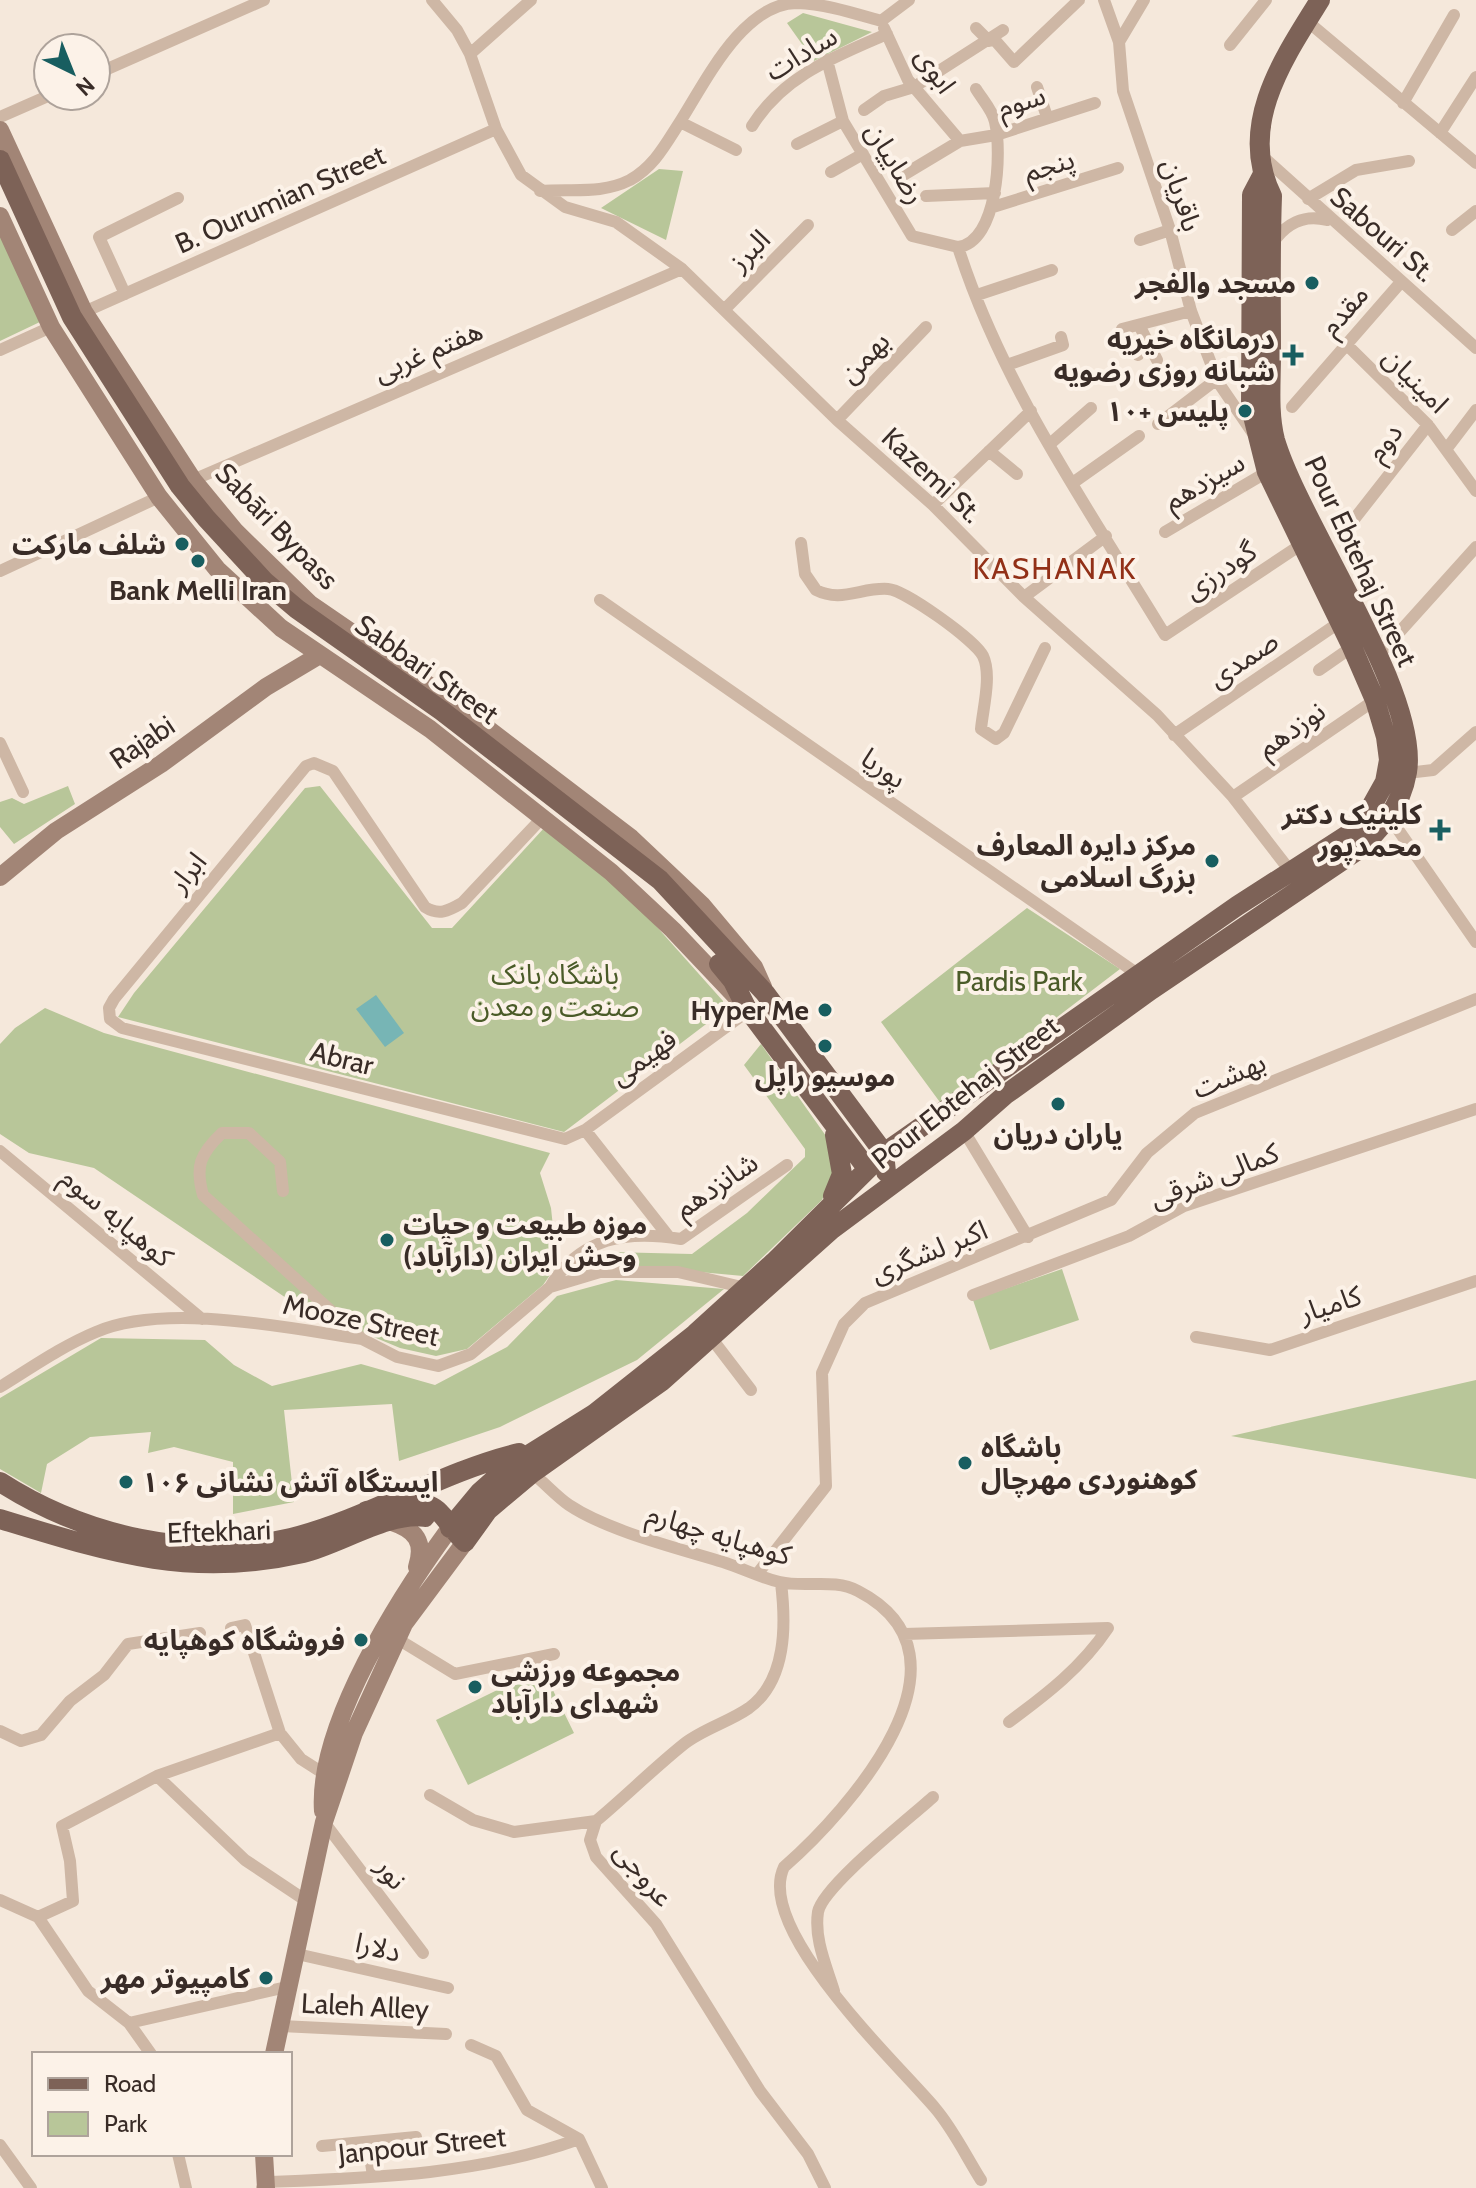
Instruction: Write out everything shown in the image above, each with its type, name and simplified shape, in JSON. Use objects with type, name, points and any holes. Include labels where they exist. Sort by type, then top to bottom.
[{"type":"main road","name":"Pour Ebtehaj Street","points":[[878,1164],[1244,915],[1355,852],[1390,818],[1407,773],[1408,752],[1402,723],[1377,657],[1275,438],[1271,394],[1272,196],[1262,176],[1260,155],[1268,89],[1314,6]]},
{"type":"main road","points":[[0,130],[67,320]]},
{"type":"main road","name":"Sabbari Street","points":[[0,160],[67,320]]},
{"type":"main road","name":"Pour Ebtehaj Street","points":[[1244,915],[1291,872],[1349,834],[1378,800],[1389,760],[1375,700],[1267,472],[1257,439],[1251,408],[1252,195],[1262,176]]},
{"type":"main road","name":"Sabbari Street","points":[[0,186],[67,320],[176,488],[265,582],[329,634],[442,711],[627,852],[693,912],[765,993],[812,1057],[878,1164]]},
{"type":"main road","points":[[0,216],[67,320]]},
{"type":"main road","points":[[176,488],[186,533],[248,600],[318,656],[430,729],[643,900],[747,1009],[827,1117],[878,1164]]},
{"type":"main road","points":[[176,488],[257,591],[289,619],[436,720],[652,890],[733,981],[747,1009]]},
{"type":"main road","name":"Rajabi","points":[[0,877],[56,831],[161,764],[266,687],[318,656]]},
{"type":"main road","name":"Pour Ebtehaj Street","points":[[324,1822],[322,1795],[336,1735],[366,1666],[413,1578],[458,1535],[532,1473],[542,1454],[630,1387],[828,1221],[964,1131],[1145,982]]},
{"type":"main road","points":[[793,1071],[812,1057]]},
{"type":"main road","points":[[828,1221],[856,1199],[878,1164],[1005,1095]]},
{"type":"main road","points":[[827,1117],[839,1144],[842,1174],[828,1221]]},
{"type":"main road","name":"Pour Ebtehaj Street","points":[[274,2052],[324,1822],[354,1733],[396,1638],[480,1492],[542,1454],[621,1413],[712,1339],[828,1221]]},
{"type":"main road","points":[[366,1511],[476,1465],[542,1454]]},
{"type":"main road","name":"Eftekhari","points":[[0,1482],[24,1497],[112,1531],[194,1556],[256,1562],[306,1553],[392,1522],[418,1516],[458,1535]]},
{"type":"main road","points":[[366,1511],[414,1502],[426,1504],[438,1511],[458,1535]]},
{"type":"main road","name":"Eftekhari","points":[[0,1519],[102,1550],[159,1562],[291,1538],[366,1511]]},
{"type":"main road","points":[[392,1522],[404,1526],[419,1539],[421,1555],[413,1578]]},
{"type":"main road","points":[[264,2156],[266,2187]]},
{"type":"street","points":[[112,67],[264,0]]},
{"type":"street","name":"Kazemi St.","points":[[432,0],[457,30],[470,54],[496,129],[521,175],[565,207],[616,222],[682,269],[837,420],[933,505],[1024,597],[1123,682],[1233,797],[1291,872]]},
{"type":"street","points":[[470,54],[531,0]]},
{"type":"street","points":[[540,191],[596,192],[633,178],[653,163],[748,23],[771,8],[794,3],[834,7],[881,21],[909,0]]},
{"type":"street","points":[[976,28],[995,36],[1014,62],[1079,0]]},
{"type":"street","name":"باقریان","points":[[1104,0],[1119,42],[1123,91],[1170,230],[1191,311],[1217,379],[1257,439]]},
{"type":"street","points":[[1119,42],[1144,0]]},
{"type":"street","points":[[1230,45],[1266,0]]},
{"type":"street","points":[[1314,6],[1403,103],[1476,163]]},
{"type":"street","points":[[1403,103],[1454,15]]},
{"type":"street","name":"ابوی","points":[[881,21],[914,87],[960,141]]},
{"type":"street","name":"سادات","points":[[752,126],[770,99],[827,60],[887,34]]},
{"type":"street","points":[[864,110],[884,96],[914,87],[995,36]]},
{"type":"street","name":"رضاییان","points":[[827,60],[843,121],[912,236],[960,251]]},
{"type":"street","points":[[1440,133],[1476,77]]},
{"type":"street","points":[[1037,87],[1047,117]]},
{"type":"street","points":[[976,89],[995,119],[995,193],[993,207],[975,238],[960,251],[1007,365],[1106,536],[1024,597]]},
{"type":"street","points":[[0,117],[32,103]]},
{"type":"street","name":"سوم","points":[[960,141],[996,135],[1095,103]]},
{"type":"street","points":[[797,144],[843,121]]},
{"type":"street","points":[[680,122],[736,150]]},
{"type":"street","name":"B. Ourumian Street","points":[[0,350],[496,129]]},
{"type":"street","points":[[900,177],[960,141]]},
{"type":"street","points":[[831,172],[863,154]]},
{"type":"street","name":"Sabouri St.","points":[[1260,155],[1476,348]]},
{"type":"street","points":[[1308,199],[1356,170],[1409,161]]},
{"type":"street","name":"پنجم","points":[[993,207],[1118,168]]},
{"type":"street","points":[[926,196],[995,193]]},
{"type":"street","points":[[125,294],[99,237],[178,198]]},
{"type":"street","points":[[1452,230],[1476,211]]},
{"type":"street","points":[[1270,246],[1279,234],[1297,221],[1314,217],[1332,221]]},
{"type":"street","name":"البرز","points":[[725,309],[808,225]]},
{"type":"street","points":[[1140,240],[1170,230]]},
{"type":"street","name":"هفتم غربی","points":[[0,571],[176,488],[682,269]]},
{"type":"street","points":[[977,295],[1052,270]]},
{"type":"street","name":"مقدم","points":[[1292,407],[1401,282]]},
{"type":"street","points":[[1138,355],[1122,329],[1191,311]]},
{"type":"street","points":[[1139,325],[1157,360]]},
{"type":"street","name":"بهمن","points":[[837,420],[926,327]]},
{"type":"street","points":[[1007,365],[1062,341]]},
{"type":"street","name":"امینیان","points":[[1346,344],[1448,447],[1476,491]]},
{"type":"street","points":[[1158,424],[1217,379]]},
{"type":"street","points":[[1051,443],[1091,408]]},
{"type":"street","points":[[1448,447],[1476,410]]},
{"type":"street","points":[[933,505],[1031,411]]},
{"type":"street","name":"دوم","points":[[1348,527],[1428,425]]},
{"type":"street","points":[[1074,482],[1139,436]]},
{"type":"street","points":[[989,451],[1017,474]]},
{"type":"street","name":"سیزدهم","points":[[1165,532],[1267,472]]},
{"type":"street","name":"گودرزی","points":[[1106,536],[1165,635],[1302,544]]},
{"type":"street","points":[[801,543],[805,574],[816,590],[839,597],[881,589],[900,591],[976,647],[986,671],[981,729],[990,738],[996,739],[1004,733],[1045,648]]},
{"type":"street","points":[[1377,657],[1476,547]]},
{"type":"street","name":"پوریا","points":[[600,600],[1145,982]]},
{"type":"street","name":"صمدی","points":[[1174,735],[1340,622]]},
{"type":"street","points":[[1319,670],[1352,647]]},
{"type":"street","name":"نوزدهم","points":[[1233,797],[1375,700]]},
{"type":"street","points":[[1407,773],[1433,770],[1475,737]]},
{"type":"street","points":[[0,743],[23,792]]},
{"type":"street","name":"ابرار","points":[[542,818],[462,903],[447,912],[432,912],[425,907],[333,771],[314,763],[306,766],[109,1008],[110,1019],[122,1028],[565,1139]]},
{"type":"street","points":[[1390,818],[1476,942]]},
{"type":"street","name":"بهشت","points":[[1028,1237],[1111,1200],[1147,1153],[1195,1113],[1476,999]]},
{"type":"street","name":"فهیمی","points":[[565,1139],[585,1130],[747,1009]]},
{"type":"street","name":"کمالی شرقی","points":[[973,1295],[1129,1236],[1184,1206],[1476,1109]]},
{"type":"street","name":"شانزدهم","points":[[585,1130],[669,1237]]},
{"type":"street","points":[[964,1131],[1028,1237]]},
{"type":"street","points":[[283,1191],[280,1162],[249,1133],[222,1133],[203,1151],[196,1171],[203,1195],[362,1339]]},
{"type":"street","name":"کوهپایه سوم","points":[[0,1151],[202,1319]]},
{"type":"street","name":"شانزدهم","points":[[550,1287],[560,1271],[600,1241],[629,1236],[681,1239],[693,1234],[787,1165]]},
{"type":"street","name":"اکبر لشگری","points":[[758,1573],[826,1486],[822,1373],[844,1324],[865,1303],[1028,1237]]},
{"type":"street","name":"Mooze Street","points":[[0,1387],[97,1331],[136,1322],[223,1318],[362,1339],[397,1357],[438,1366],[471,1354],[550,1287],[600,1272],[678,1272],[746,1288]]},
{"type":"street","name":"کامیار","points":[[1196,1337],[1270,1350],[1476,1281]]},
{"type":"street","points":[[712,1339],[751,1390]]},
{"type":"street","name":"کوهپایه چهارم","points":[[532,1473],[571,1506],[637,1535],[781,1583],[818,1583],[856,1589],[885,1607],[904,1634]]},
{"type":"street","name":"عروجی","points":[[781,1583],[786,1628],[780,1655],[763,1692],[751,1706],[686,1742],[596,1821],[590,1840],[596,1857],[619,1887],[656,1924],[760,2091],[808,2154],[825,2188]]},
{"type":"street","points":[[231,1628],[245,1625],[280,1733],[301,1759],[326,1775]]},
{"type":"street","points":[[981,2180],[937,2110],[821,1981],[783,1906],[779,1878],[784,1867],[838,1812],[887,1747],[906,1709],[910,1670],[904,1634],[1108,1628],[1090,1655],[1050,1692],[1009,1722]]},
{"type":"street","points":[[0,1731],[21,1741],[41,1735],[70,1701],[104,1675],[128,1644],[200,1633]]},
{"type":"street","points":[[396,1638],[455,1674],[554,1654]]},
{"type":"street","points":[[38,1917],[73,1901],[70,1861],[62,1826],[157,1776],[280,1733]]},
{"type":"street","points":[[157,1776],[245,1860],[308,1902]]},
{"type":"street","points":[[430,1795],[473,1820],[514,1832],[596,1821]]},
{"type":"street","points":[[837,1998],[818,1940],[820,1906],[839,1881],[933,1797]]},
{"type":"street","name":"نور","points":[[324,1822],[423,1953]]},
{"type":"street","points":[[0,1900],[38,1917],[88,1991],[129,2023],[150,2052]]},
{"type":"street","name":"دلارا","points":[[297,1954],[448,1988]]},
{"type":"street","points":[[129,2023],[291,1986]]},
{"type":"street","name":"Laleh Alley","points":[[281,2026],[446,2034]]},
{"type":"street","points":[[471,2045],[496,2056],[527,2110],[579,2139],[602,2188]]},
{"type":"street","points":[[322,2146],[416,2137]]},
{"type":"street","name":"Janpour Street","points":[[266,2187],[478,2167],[542,2152],[579,2139]]},
{"type":"street","points":[[368,2143],[373,2176]]},
{"type":"street","points":[[0,2145],[31,2188]]},
{"type":"street","points":[[178,2156],[186,2188]]},
{"type":"green space","points":[[803,13],[872,32],[814,61],[787,23]]},
{"type":"green space","points":[[659,169],[683,171],[666,240],[601,208]]},
{"type":"green space","points":[[0,228],[42,321],[0,341]]},
{"type":"green space","points":[[68,786],[75,804],[14,844],[0,827],[0,802],[12,798],[24,804]]},
{"type":"green space","name":"باشگاه بانک صنعت و معدن","points":[[320,786],[432,928],[452,928],[545,827],[632,899],[723,1001],[722,1012],[564,1132],[118,1017],[134,993],[305,788]]},
{"type":"green space","name":"Pardis Park","points":[[1027,908],[1120,969],[942,1105],[881,1022]]},
{"type":"green space","points":[[45,1008],[104,1033],[550,1153],[540,1173],[551,1208],[557,1265],[543,1285],[467,1349],[436,1356],[400,1348],[295,1304],[94,1168],[29,1153],[0,1134],[0,1044],[15,1028]]},
{"type":"green space","points":[[761,1044],[826,1136],[837,1163],[822,1200],[743,1276],[613,1264],[579,1271],[576,1265],[610,1252],[692,1254],[747,1213],[805,1157],[805,1149],[744,1065]]},
{"type":"green space","points":[[1062,1269],[1079,1320],[990,1350],[973,1300]]},
{"type":"green space","points":[[616,1280],[724,1289],[637,1360],[500,1427],[399,1461],[392,1404],[284,1410],[294,1502],[233,1514],[233,1462],[174,1447],[148,1453],[151,1432],[90,1437],[47,1464],[41,1493],[0,1469],[0,1398],[101,1338],[205,1340],[234,1365],[272,1386],[361,1364],[435,1385],[507,1347],[557,1296]]},
{"type":"green space","points":[[1476,1380],[1476,1479],[1231,1436]]},
{"type":"green space","points":[[542,1668],[574,1733],[468,1785],[436,1720]]},
{"type":"water","points":[[376,995],[404,1033],[385,1047],[356,1009]]},
{"type":"place","name":"مسجد والفجر","points":[[1312,283]]},
{"type":"place","name":"درمانگاه خیریه شبانه روزی رضویه","points":[[1293,355]]},
{"type":"place","name":"پلیس +۱۰","points":[[1245,411]]},
{"type":"place","name":"شلف مارکت","points":[[182,544]]},
{"type":"place","name":"Bank Melli Iran","points":[[198,561]]},
{"type":"place","name":"کلینیک دکتر محمدپور","points":[[1440,830]]},
{"type":"place","name":"مرکز دایره المعارف بزرگ اسلامی","points":[[1212,861]]},
{"type":"place","name":"Hyper Me","points":[[825,1010]]},
{"type":"place","name":"موسیو راپل","points":[[825,1046]]},
{"type":"place","name":"یاران دریان","points":[[1058,1104]]},
{"type":"place","name":"موزه طبیعت و حیات وحش ایران (دارآباد)","points":[[387,1240]]},
{"type":"place","name":"باشگاه کوهنوردی مهرچال","points":[[965,1463]]},
{"type":"place","name":"ایستگاه آتش نشانی ۱۰۶","points":[[126,1482]]},
{"type":"place","name":"فروشگاه کوهپایه","points":[[361,1640]]},
{"type":"place","name":"مجموعه ورزشی شهدای دارآباد","points":[[475,1687]]},
{"type":"place","name":"کامپیوتر مهر","points":[[266,1978]]},
{"type":"district","name":"KASHANAK","points":[[1055,569]]}]
